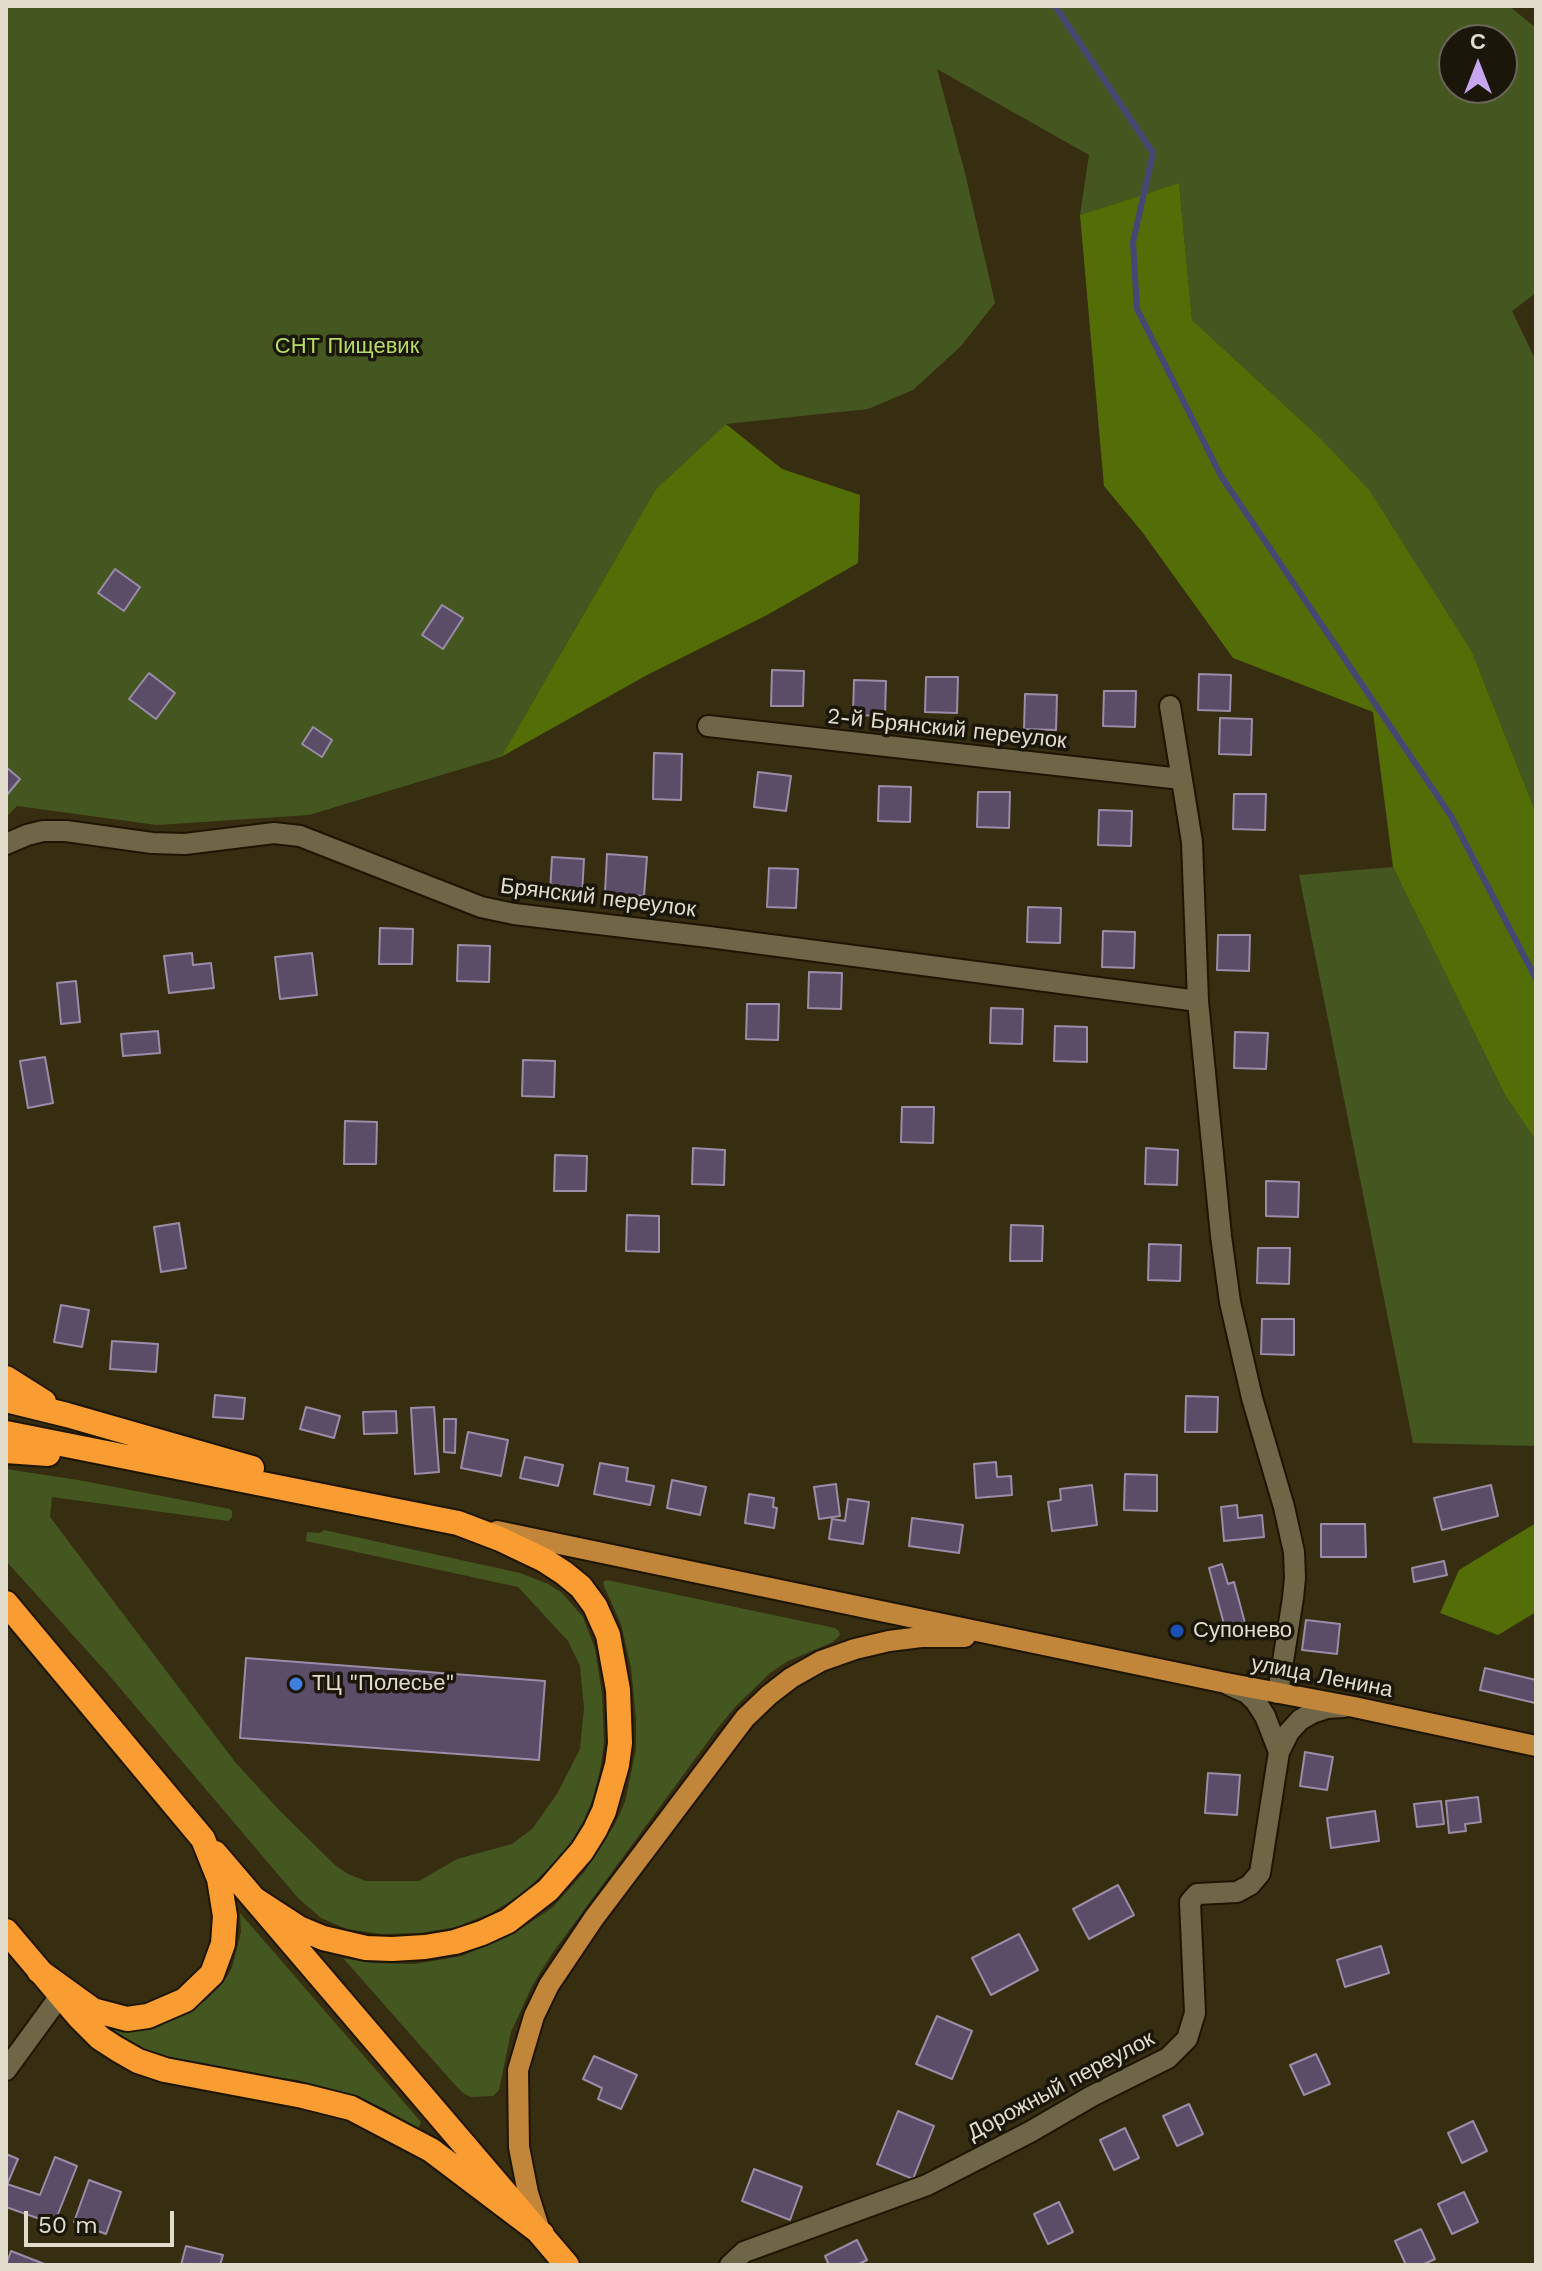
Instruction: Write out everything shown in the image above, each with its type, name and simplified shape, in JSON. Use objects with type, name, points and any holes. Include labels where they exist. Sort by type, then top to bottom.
[{"type":"highway","points":[[6,1378],[67,1415]]},
{"type":"highway","points":[[6,1400],[384,1507]]},
{"type":"highway","points":[[6,1433],[458,1523],[500,1539],[564,1573],[581,1587],[602,1618],[618,1690],[620,1743],[612,1788],[595,1830],[582,1851],[566,1871],[527,1907],[508,1921],[455,1942],[392,1949],[342,1943],[299,1928],[256,1900]]},
{"type":"highway","points":[[6,1451],[133,1459]]},
{"type":"highway","points":[[6,1603],[567,2265]]},
{"type":"highway","points":[[39,1971],[81,2003],[109,2016],[127,2019],[148,2016],[185,2000],[212,1974],[220,1958],[225,1931],[219,1879],[203,1839]]},
{"type":"highway","points":[[6,1931],[100,2038],[138,2061],[188,2076],[328,2101],[373,2118],[431,2150],[542,2234]]},
{"type":"main road","points":[[458,1523],[1052,1647]]},
{"type":"main road","points":[[542,2234],[528,2193],[519,2147],[518,2122],[518,2070],[534,2016],[549,1985],[594,1918],[745,1718],[791,1678],[821,1661],[889,1641],[921,1637],[970,1637],[1052,1647]]},
{"type":"main road","name":"улица Ленина","points":[[1052,1647],[1536,1746]]},
{"type":"street","points":[[1170,706],[1192,842],[1198,1001],[1230,1302],[1252,1398],[1294,1552],[1293,1598],[1278,1693]]},
{"type":"street","name":"2-й Брянский переулок","points":[[708,726],[1181,779]]},
{"type":"street","name":"Брянский переулок","points":[[6,844],[43,831],[185,844],[274,833],[300,836],[481,907],[514,914],[1198,1001]]},
{"type":"street","points":[[1226,1683],[1247,1693],[1256,1702],[1279,1752]]},
{"type":"street","points":[[1279,1752],[1289,1732],[1300,1720],[1327,1708],[1354,1707]]},
{"type":"street","name":"Дорожный переулок","points":[[730,2265],[744,2252],[927,2185],[1168,2058],[1187,2039],[1195,2013],[1190,1902],[1197,1894],[1237,1892],[1250,1885],[1260,1873],[1279,1752]]},
{"type":"street","points":[[6,2070],[60,1996]]},
{"type":"green space","name":"СНТ Пищевик","points":[[6,6],[1509,6],[1536,28],[1536,293],[1512,311],[1536,361],[1536,813],[1472,652],[1317,435],[1192,320],[1179,183],[1080,215],[1089,155],[937,69],[995,303],[961,346],[913,390],[868,409],[726,424],[656,489],[501,757],[309,815],[157,825],[17,806],[6,817]]},
{"type":"green space","points":[[1179,183],[1192,320],[1317,435],[1369,490],[1472,652],[1536,813],[1536,1141],[1505,1095],[1393,867],[1373,712],[1233,658],[1143,533],[1104,486],[1080,215]]},
{"type":"green space","points":[[726,424],[782,469],[860,495],[858,563],[501,757],[656,489]]},
{"type":"green space","points":[[1393,867],[1505,1095],[1536,1141],[1536,1446],[1413,1443],[1299,875]]},
{"type":"green space","points":[[6,1469],[232,1511],[228,1521],[52,1497],[50,1517],[235,1762],[335,1865],[366,1881],[419,1881],[457,1859],[512,1844],[532,1829],[557,1794],[580,1749],[584,1708],[580,1666],[568,1641],[518,1587],[306,1541],[307,1532],[320,1533],[324,1530],[520,1573],[562,1593],[583,1617],[595,1649],[602,1694],[604,1743],[593,1798],[570,1844],[522,1894],[491,1913],[456,1927],[420,1933],[381,1934],[347,1929],[321,1918],[298,1898],[108,1674],[6,1561]]},
{"type":"green space","points":[[1536,1523],[1536,1612],[1498,1635],[1440,1613],[1459,1570]]},
{"type":"green space","points":[[607,1580],[835,1628],[840,1635],[833,1642],[788,1661],[770,1673],[717,1729],[551,1955],[532,1986],[511,2032],[499,2090],[493,2096],[471,2097],[455,2085],[343,1958],[373,1963],[415,1964],[462,1956],[509,1936],[553,1907],[585,1871],[625,1802],[636,1749],[631,1667],[621,1624],[604,1586],[603,1582]]},
{"type":"green space","points":[[240,1913],[421,2122],[418,2129],[383,2108],[350,2094],[297,2080],[159,2057],[136,2048],[105,2028],[147,2029],[188,2012],[207,1999],[223,1983],[232,1968],[241,1932]]},
{"type":"building","points":[[115,569],[140,587],[124,611],[98,593]]},
{"type":"building","points":[[442,605],[463,618],[443,649],[422,635]]},
{"type":"building","points":[[772,670],[804,671],[803,706],[771,706]]},
{"type":"building","points":[[149,673],[175,693],[156,719],[129,699]]},
{"type":"building","points":[[1199,674],[1231,675],[1230,711],[1198,710]]},
{"type":"building","points":[[926,677],[958,677],[957,713],[925,712]]},
{"type":"building","points":[[854,680],[886,681],[885,716],[853,715]]},
{"type":"building","points":[[1104,691],[1136,691],[1135,727],[1103,726]]},
{"type":"building","points":[[1025,694],[1057,695],[1056,730],[1024,729]]},
{"type":"building","points":[[1220,718],[1252,719],[1251,755],[1219,754]]},
{"type":"building","points":[[313,727],[332,740],[322,757],[302,744]]},
{"type":"building","points":[[654,753],[682,754],[681,800],[653,799]]},
{"type":"building","points":[[6,767],[20,779],[6,796]]},
{"type":"building","points":[[758,772],[791,776],[786,811],[754,807]]},
{"type":"building","points":[[879,786],[911,787],[910,822],[878,821]]},
{"type":"building","points":[[978,792],[1010,792],[1009,828],[977,827]]},
{"type":"building","points":[[1234,794],[1266,794],[1265,830],[1233,829]]},
{"type":"building","points":[[1099,810],[1132,811],[1131,846],[1098,845]]},
{"type":"building","points":[[607,854],[647,857],[644,896],[605,893]]},
{"type":"building","points":[[552,857],[584,859],[582,895],[550,893]]},
{"type":"building","points":[[769,868],[798,869],[796,908],[767,907]]},
{"type":"building","points":[[1028,907],[1061,908],[1060,943],[1027,942]]},
{"type":"building","points":[[380,928],[413,929],[412,964],[379,964]]},
{"type":"building","points":[[1103,931],[1135,932],[1134,968],[1102,967]]},
{"type":"building","points":[[1218,935],[1250,935],[1249,971],[1217,970]]},
{"type":"building","points":[[458,945],[490,946],[489,982],[457,981]]},
{"type":"building","points":[[192,953],[193,965],[211,963],[214,988],[169,993],[164,956]]},
{"type":"building","points":[[312,953],[317,995],[280,999],[275,957]]},
{"type":"building","points":[[809,972],[842,973],[841,1009],[808,1008]]},
{"type":"building","points":[[76,981],[80,1022],[61,1024],[57,983]]},
{"type":"building","points":[[747,1004],[779,1004],[778,1040],[746,1039]]},
{"type":"building","points":[[991,1008],[1023,1009],[1022,1044],[990,1043]]},
{"type":"building","points":[[1055,1026],[1087,1027],[1087,1062],[1054,1061]]},
{"type":"building","points":[[158,1031],[160,1053],[123,1056],[121,1034]]},
{"type":"building","points":[[1235,1032],[1268,1033],[1266,1069],[1234,1068]]},
{"type":"building","points":[[45,1057],[53,1103],[28,1108],[20,1061]]},
{"type":"building","points":[[523,1060],[555,1061],[554,1097],[522,1096]]},
{"type":"building","points":[[902,1107],[934,1107],[933,1143],[901,1142]]},
{"type":"building","points":[[345,1121],[377,1122],[376,1164],[344,1164]]},
{"type":"building","points":[[693,1148],[725,1150],[724,1185],[692,1184]]},
{"type":"building","points":[[1146,1148],[1178,1150],[1177,1185],[1145,1184]]},
{"type":"building","points":[[555,1155],[587,1156],[586,1191],[554,1191]]},
{"type":"building","points":[[1266,1181],[1299,1182],[1298,1217],[1266,1216]]},
{"type":"building","points":[[627,1215],[659,1216],[659,1252],[626,1251]]},
{"type":"building","points":[[179,1223],[186,1268],[161,1272],[154,1227]]},
{"type":"building","points":[[1011,1225],[1043,1226],[1042,1261],[1010,1261]]},
{"type":"building","points":[[1149,1244],[1181,1245],[1180,1281],[1148,1280]]},
{"type":"building","points":[[1258,1248],[1290,1248],[1289,1284],[1257,1283]]},
{"type":"building","points":[[61,1305],[89,1310],[82,1347],[54,1342]]},
{"type":"building","points":[[1262,1319],[1294,1319],[1294,1355],[1261,1354]]},
{"type":"building","points":[[112,1341],[158,1344],[156,1372],[110,1369]]},
{"type":"building","points":[[215,1395],[245,1398],[243,1419],[213,1417]]},
{"type":"building","points":[[1186,1396],[1218,1397],[1217,1432],[1185,1432]]},
{"type":"building","points":[[306,1407],[340,1416],[334,1438],[300,1429]]},
{"type":"building","points":[[434,1407],[439,1472],[415,1474],[411,1408]]},
{"type":"building","points":[[396,1411],[397,1433],[364,1434],[363,1412]]},
{"type":"building","points":[[444,1419],[456,1419],[455,1453],[444,1452]]},
{"type":"building","points":[[468,1432],[508,1440],[501,1476],[461,1468]]},
{"type":"building","points":[[525,1457],[563,1465],[558,1486],[520,1478]]},
{"type":"building","points":[[996,1462],[997,1477],[1011,1476],[1012,1495],[976,1498],[974,1464]]},
{"type":"building","points":[[600,1463],[628,1468],[626,1481],[654,1486],[650,1505],[594,1494]]},
{"type":"building","points":[[1125,1474],[1157,1475],[1157,1511],[1124,1510]]},
{"type":"building","points":[[672,1480],[706,1487],[700,1515],[667,1508]]},
{"type":"building","points":[[836,1484],[840,1516],[819,1519],[814,1487]]},
{"type":"building","points":[[1092,1485],[1097,1525],[1052,1531],[1048,1502],[1061,1500],[1060,1489]]},
{"type":"building","points":[[1491,1485],[1498,1516],[1442,1530],[1434,1498]]},
{"type":"building","points":[[749,1494],[774,1498],[773,1507],[777,1508],[774,1528],[745,1523]]},
{"type":"building","points":[[848,1499],[869,1502],[863,1544],[829,1539],[832,1519],[845,1521]]},
{"type":"building","points":[[1237,1505],[1238,1518],[1262,1515],[1264,1537],[1224,1541],[1221,1507]]},
{"type":"building","points":[[912,1518],[963,1525],[959,1553],[909,1546]]},
{"type":"building","points":[[1321,1524],[1365,1524],[1366,1557],[1321,1557]]},
{"type":"building","points":[[1444,1561],[1447,1575],[1414,1582],[1412,1568]]},
{"type":"building","points":[[1222,1564],[1228,1584],[1234,1582],[1245,1623],[1225,1628],[1209,1568]]},
{"type":"building","points":[[1306,1620],[1340,1624],[1337,1654],[1302,1650]]},
{"type":"building","points":[[246,1658],[545,1681],[539,1760],[240,1738]]},
{"type":"building","points":[[1485,1668],[1536,1680],[1535,1703],[1480,1690]]},
{"type":"building","points":[[1305,1752],[1333,1757],[1327,1790],[1300,1786]]},
{"type":"building","points":[[1208,1773],[1240,1775],[1237,1815],[1205,1813]]},
{"type":"building","points":[[1478,1797],[1481,1822],[1465,1824],[1466,1831],[1449,1833],[1446,1801]]},
{"type":"building","points":[[1441,1801],[1444,1824],[1417,1827],[1414,1804]]},
{"type":"building","points":[[1375,1811],[1379,1841],[1331,1848],[1327,1818]]},
{"type":"building","points":[[1118,1885],[1134,1915],[1089,1939],[1073,1909]]},
{"type":"building","points":[[1019,1934],[1038,1970],[991,1995],[972,1958]]},
{"type":"building","points":[[1381,1946],[1389,1973],[1345,1987],[1337,1960]]},
{"type":"building","points":[[937,2016],[972,2031],[952,2079],[916,2064]]},
{"type":"building","points":[[1316,2054],[1330,2084],[1304,2095],[1290,2065]]},
{"type":"building","points":[[594,2056],[637,2075],[621,2109],[598,2099],[602,2088],[583,2079]]},
{"type":"building","points":[[1189,2104],[1203,2134],[1177,2146],[1163,2116]]},
{"type":"building","points":[[898,2111],[934,2126],[913,2179],[877,2164]]},
{"type":"building","points":[[1473,2121],[1487,2151],[1462,2163],[1448,2133]]},
{"type":"building","points":[[1125,2128],[1139,2158],[1114,2170],[1100,2140]]},
{"type":"building","points":[[6,2154],[18,2159],[6,2187]]},
{"type":"building","points":[[55,2157],[77,2166],[54,2224],[6,2207],[7,2184],[40,2195]]},
{"type":"building","points":[[754,2169],[802,2187],[790,2220],[742,2201]]},
{"type":"building","points":[[89,2180],[121,2192],[106,2234],[74,2222]]},
{"type":"building","points":[[1464,2192],[1478,2222],[1452,2234],[1438,2204]]},
{"type":"building","points":[[1059,2202],[1073,2232],[1048,2244],[1034,2214]]},
{"type":"building","points":[[1421,2229],[1435,2259],[1422,2265],[1406,2265],[1395,2241]]},
{"type":"building","points":[[857,2240],[867,2260],[857,2265],[829,2265],[825,2256]]},
{"type":"building","points":[[186,2246],[223,2255],[220,2265],[181,2265]]},
{"type":"building","points":[[11,2251],[47,2265],[6,2265]]},
{"type":"waterway","points":[[1055,6],[1153,153],[1133,242],[1137,309],[1221,476],[1451,816],[1536,979]]},
{"type":"place","name":"Супонево","points":[[1177,1631]]},
{"type":"place","name":"ТЦ \"Полесье\"","points":[[296,1684]]}]
